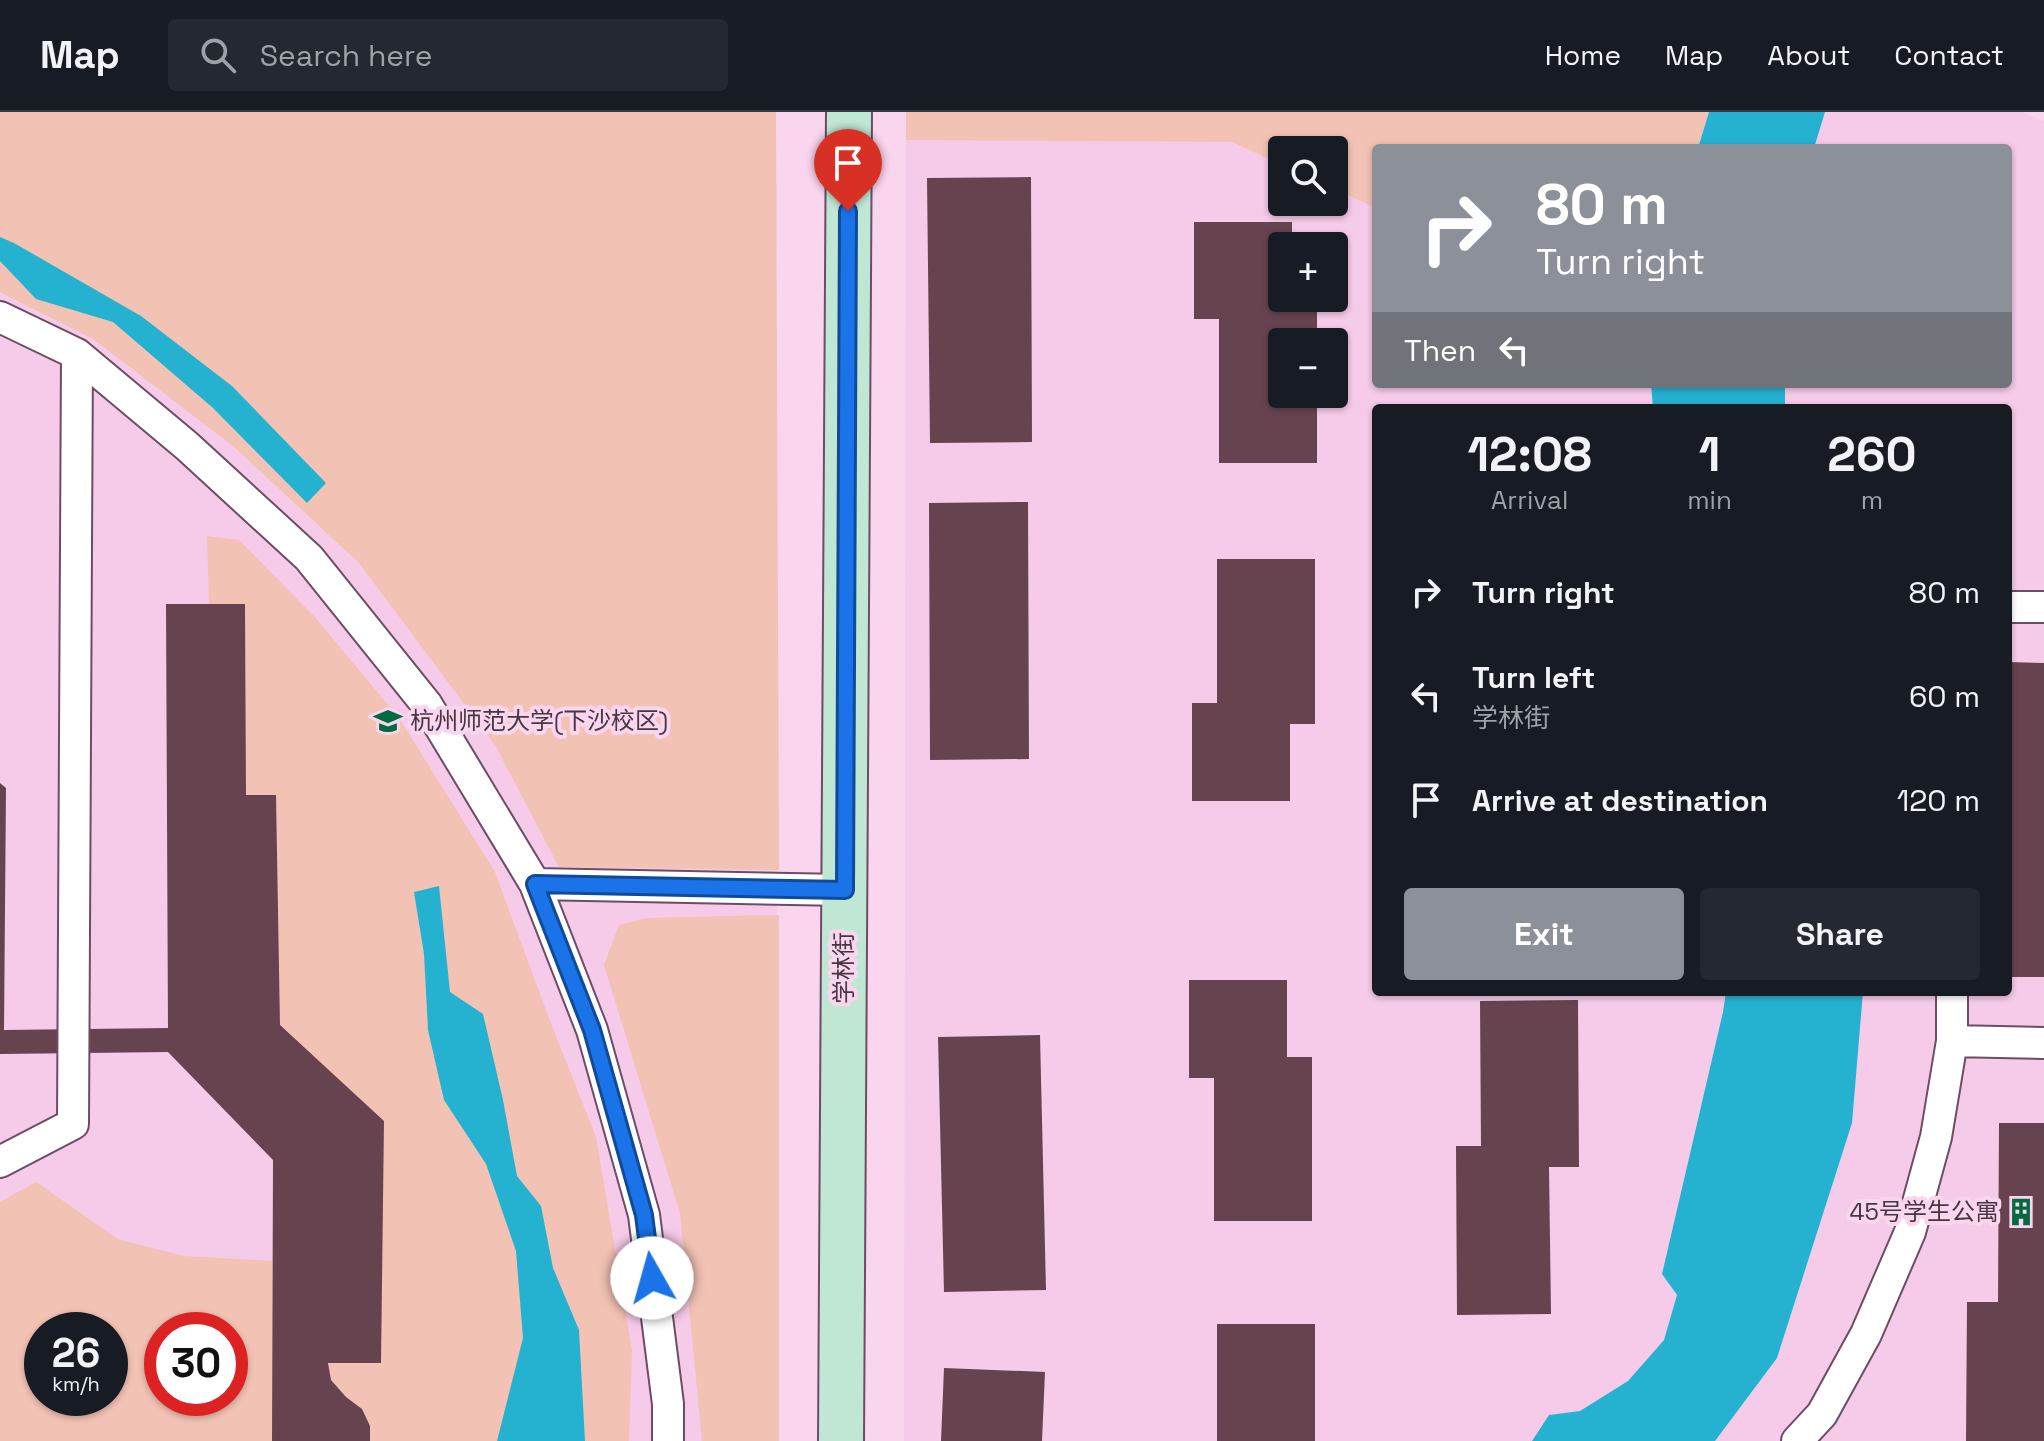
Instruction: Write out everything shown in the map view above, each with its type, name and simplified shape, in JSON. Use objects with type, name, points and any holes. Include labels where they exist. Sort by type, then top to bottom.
[{"type":"main road","name":"学林街","points":[[841,1441],[849,112]]},
{"type":"street","points":[[0,317],[77,354],[187,446],[309,558],[427,705],[535,884],[592,1030],[644,1215],[668,1404],[668,1441]]},
{"type":"street","points":[[0,1162],[73,1124],[77,354]]},
{"type":"street","points":[[2012,607],[2044,607]]},
{"type":"street","points":[[535,884],[845,890]]},
{"type":"street","points":[[1797,1441],[1822,1414],[1866,1334],[1910,1232],[1936,1137],[1952,1041],[1952,996]]},
{"type":"street","points":[[1952,1041],[2044,1043]]},
{"type":"shaded area","name":"杭州师范大学(下沙校区)","points":[[0,112],[775,112],[778,1441],[0,1441]]},
{"type":"shaded area","points":[[0,112],[776,112],[779,870],[559,867],[495,745],[359,563],[233,446],[93,339],[0,292]]},
{"type":"shaded area","points":[[906,112],[1709,112],[1699,144],[1372,144],[1372,206],[1348,195],[1348,136],[1268,136],[1268,159],[1232,142],[906,140]]},
{"type":"shaded area","points":[[1825,112],[2021,112],[2044,121],[2044,1441],[1715,1441],[1777,1358],[1852,1123],[1863,996],[2012,996],[2012,404],[1784,403],[1785,388],[2012,388],[2012,144],[1815,144]]},
{"type":"shaded area","points":[[906,140],[1232,142],[1268,159],[1268,216],[1348,216],[1348,195],[1372,206],[1372,388],[1651,388],[1653,404],[1372,404],[1372,996],[1725,996],[1662,1274],[1677,1295],[1664,1340],[1628,1381],[1580,1411],[1549,1415],[1532,1441],[904,1441]]},
{"type":"shaded area","points":[[207,536],[239,540],[314,616],[399,718],[495,872],[596,1137],[632,1350],[629,1441],[301,1441],[280,1025],[276,795],[246,795],[245,605],[209,604]]},
{"type":"shaded area","points":[[779,915],[779,1441],[702,1441],[680,1213],[604,965],[619,925],[646,918]]},
{"type":"shaded area","points":[[36,1182],[118,1239],[184,1256],[272,1261],[272,1441],[0,1441],[0,1202]]},
{"type":"water","points":[[1709,112],[1825,112],[1815,144],[1699,144]]},
{"type":"water","points":[[0,237],[141,316],[232,386],[326,483],[307,503],[213,408],[113,322],[36,299],[0,261]]},
{"type":"water","points":[[1651,388],[1785,388],[1785,404],[1653,404]]},
{"type":"water","points":[[439,886],[450,992],[483,1014],[517,1176],[541,1206],[553,1268],[579,1330],[585,1441],[497,1441],[523,1338],[516,1251],[486,1164],[444,1100],[428,1030],[424,954],[414,892]]},
{"type":"water","points":[[1725,996],[1863,996],[1852,1123],[1777,1358],[1715,1441],[1532,1441],[1549,1415],[1580,1411],[1628,1381],[1664,1340],[1677,1295],[1662,1274]]},
{"type":"building","points":[[1031,177],[1032,442],[930,443],[927,178]]},
{"type":"building","points":[[1194,222],[1292,222],[1292,232],[1268,232],[1268,312],[1317,312],[1317,328],[1268,328],[1268,408],[1317,408],[1317,463],[1219,463],[1219,319],[1194,319]]},
{"type":"building","points":[[1028,502],[1029,759],[930,760],[929,503]]},
{"type":"building","points":[[1217,559],[1315,559],[1315,724],[1290,724],[1290,801],[1192,801],[1192,703],[1217,703]]},
{"type":"building","points":[[166,604],[245,604],[246,795],[276,795],[280,1025],[384,1121],[381,1363],[328,1363],[331,1380],[362,1409],[370,1426],[370,1441],[272,1441],[273,1160],[168,1052],[0,1054],[0,783],[6,788],[4,1030],[168,1028]]},
{"type":"building","points":[[2012,662],[2044,663],[2044,977],[2012,977]]},
{"type":"building","points":[[1189,980],[1287,980],[1287,1057],[1312,1057],[1312,1221],[1214,1221],[1214,1078],[1189,1078]]},
{"type":"building","points":[[1578,1000],[1579,1167],[1549,1167],[1551,1314],[1457,1315],[1456,1146],[1481,1146],[1480,1001]]},
{"type":"building","points":[[1040,1035],[1046,1290],[944,1292],[938,1037]]},
{"type":"building","name":"45号学生公寓","points":[[1999,1123],[2044,1123],[2044,1441],[1966,1441],[1967,1302],[1998,1302]]},
{"type":"building","points":[[1217,1324],[1315,1324],[1315,1441],[1217,1441]]},
{"type":"building","points":[[944,1368],[1045,1372],[1042,1441],[941,1441]]},
{"type":"place","name":"杭州师范大学(下沙校区)","points":[[388,721]]},
{"type":"place","name":"45号学生公寓","points":[[2021,1212]]},
{"type":"route","points":[[652,1278],[644,1215],[592,1030],[535,884],[845,890],[848,211]]}]
